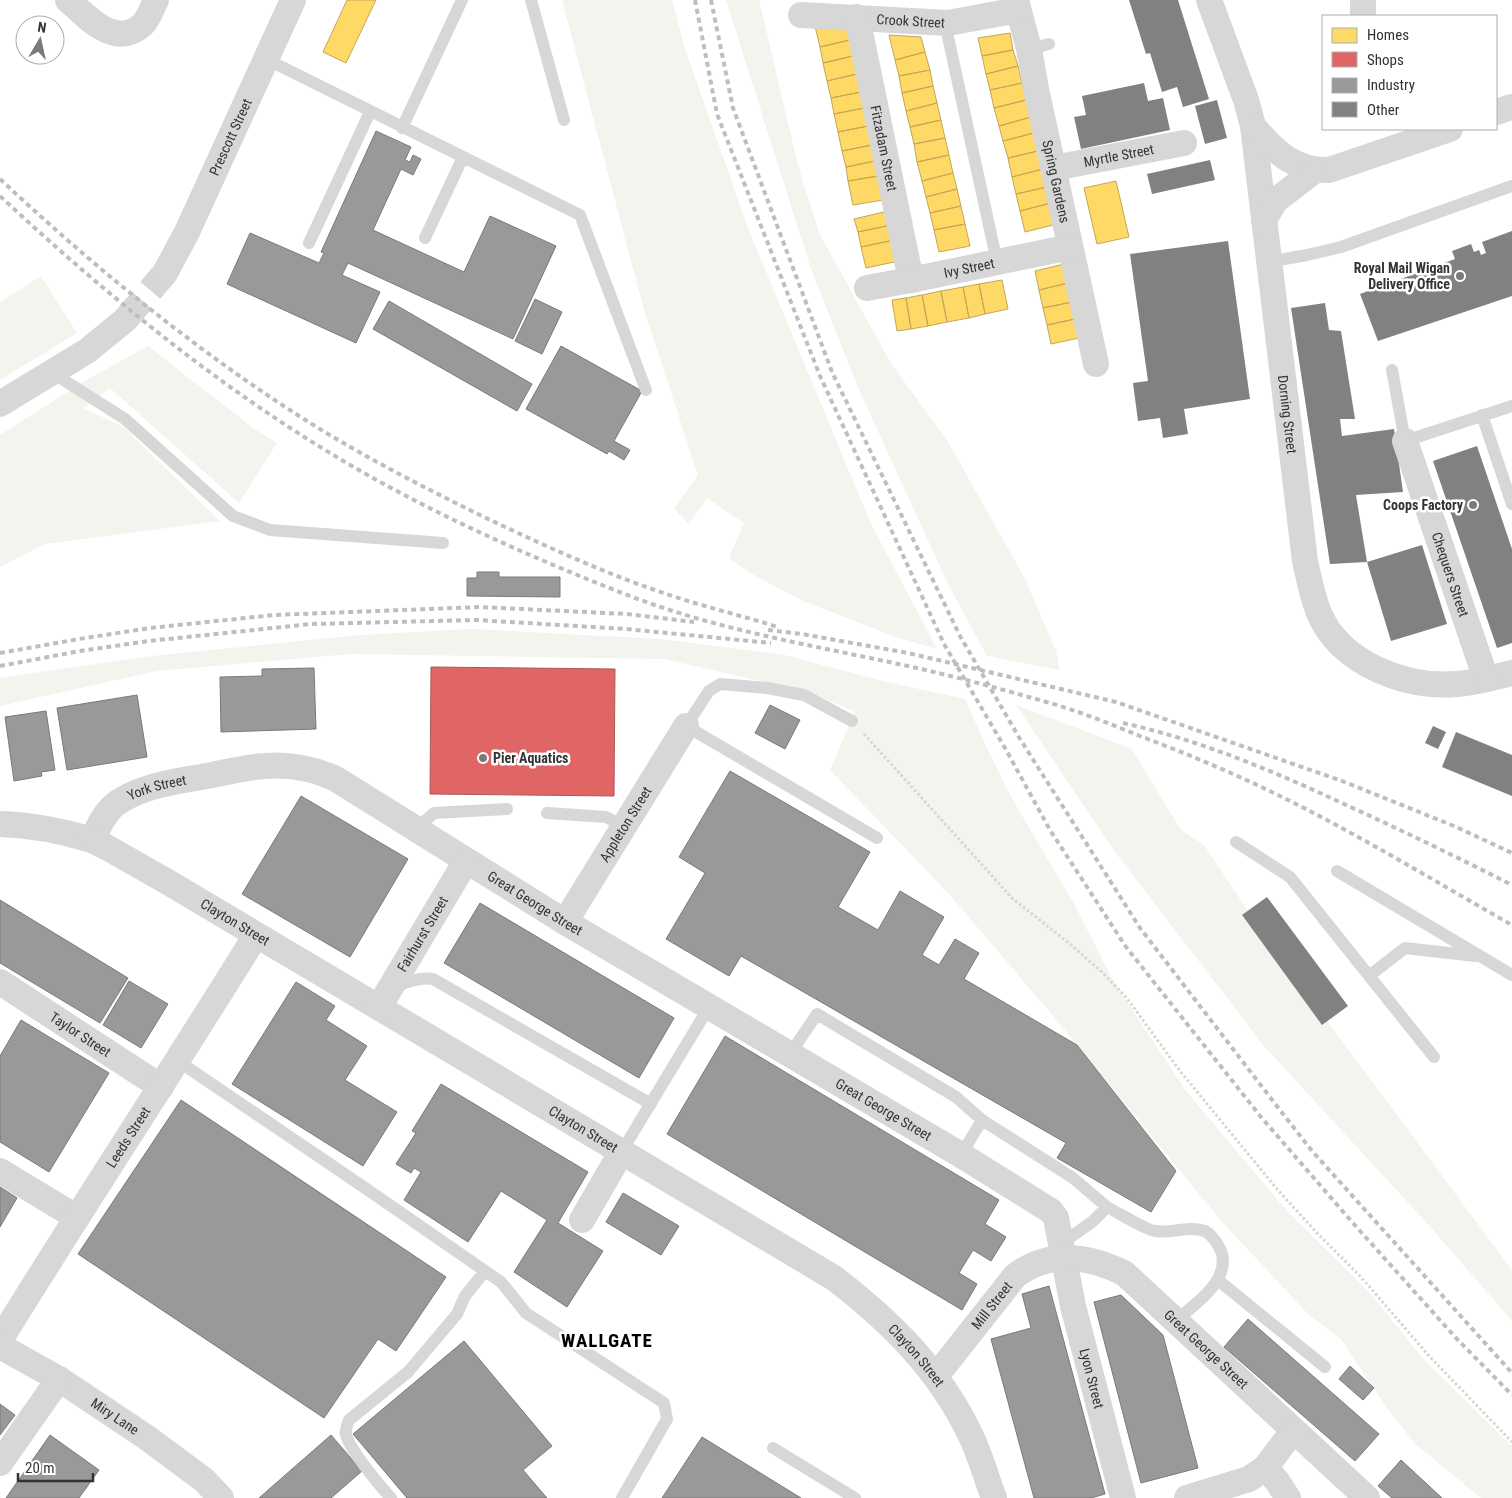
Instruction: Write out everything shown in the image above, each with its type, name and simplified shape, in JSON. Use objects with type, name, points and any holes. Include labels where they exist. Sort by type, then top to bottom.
[{"type":"street","points":[[68,0],[100,28],[109,32],[119,33],[128,32],[142,25],[156,0]]},
{"type":"street","name":"Prescott Street","points":[[165,273],[194,216],[293,0]]},
{"type":"street","name":"Dorning Street","points":[[1209,0],[1246,100],[1253,126],[1305,561],[1311,590],[1319,614],[1332,634],[1353,657],[1397,678],[1427,684],[1456,684],[1512,673]]},
{"type":"street","points":[[1363,0],[1363,15]]},
{"type":"street","name":"Crook Street","points":[[801,14],[945,23],[1017,5]]},
{"type":"street","name":"Spring Gardens","points":[[1017,5],[1039,47],[1036,89],[1096,364]]},
{"type":"street","name":"Fitzadam Street","points":[[857,17],[911,280]]},
{"type":"street","points":[[1497,112],[1512,107]]},
{"type":"street","points":[[1253,126],[1268,144],[1281,155],[1299,166],[1314,171],[1328,170],[1396,138],[1444,130]]},
{"type":"street","name":"Myrtle Street","points":[[1054,168],[1184,143]]},
{"type":"street","points":[[1264,220],[1275,201],[1314,171]]},
{"type":"street","name":"Ivy Street","points":[[867,288],[1070,247]]},
{"type":"street","points":[[0,404],[87,351],[125,320]]},
{"type":"street","name":"Chequers Street","points":[[1405,441],[1486,679]]},
{"type":"street","name":"Appleton Street","points":[[566,922],[686,726]]},
{"type":"street","name":"York Street","points":[[92,840],[100,824],[116,804],[143,790],[164,784],[266,766],[309,770],[336,779]]},
{"type":"street","name":"Great George Street","points":[[336,779],[566,922],[961,1155],[1051,1211],[1056,1218],[1063,1250],[1085,1260],[1106,1264],[1124,1273],[1367,1498]]},
{"type":"street","points":[[0,824],[48,829],[92,840]]},
{"type":"street","name":"Clayton Street","points":[[92,840],[166,881],[256,935],[384,998],[622,1151],[834,1278],[870,1306],[903,1338],[936,1376],[971,1435],[994,1498]]},
{"type":"street","name":"Fairhurst Street","points":[[384,998],[466,861]]},
{"type":"street","name":"Leeds Street","points":[[0,1340],[256,935]]},
{"type":"street","name":"Taylor Street","points":[[0,982],[160,1087]]},
{"type":"street","points":[[582,1220],[622,1151]]},
{"type":"street","points":[[0,1172],[76,1217]]},
{"type":"street","name":"Mill Street","points":[[936,1376],[1015,1276],[1027,1267],[1046,1260],[1063,1250]]},
{"type":"street","name":"Lyon Street","points":[[1063,1250],[1073,1306],[1123,1498]]},
{"type":"street","name":"Miry Lane","points":[[0,1346],[59,1379],[146,1437],[204,1480],[221,1498]]},
{"type":"street","points":[[0,1463],[59,1379]]},
{"type":"street","points":[[1187,1498],[1249,1479],[1265,1468],[1294,1432]]},
{"type":"street","points":[[1265,1468],[1277,1481],[1288,1498]]},
{"type":"lane","points":[[402,128],[462,0]]},
{"type":"lane","points":[[531,0],[564,120]]},
{"type":"lane","points":[[945,23],[997,262]]},
{"type":"lane","points":[[266,60],[580,215],[646,390]]},
{"type":"lane","points":[[309,243],[370,112]]},
{"type":"lane","points":[[425,238],[463,157]]},
{"type":"lane","points":[[1268,262],[1341,247],[1512,186]]},
{"type":"lane","points":[[1392,370],[1405,441],[1512,406]]},
{"type":"lane","points":[[51,372],[125,419],[233,516],[270,530],[443,544]]},
{"type":"lane","points":[[1482,416],[1512,504]]},
{"type":"lane","points":[[852,721],[804,695],[767,688],[720,684],[709,692],[686,726],[877,838]]},
{"type":"lane","points":[[416,829],[434,813],[507,809]]},
{"type":"lane","points":[[547,813],[606,817],[624,826]]},
{"type":"lane","points":[[1236,842],[1290,877],[1434,1057]]},
{"type":"lane","points":[[1337,871],[1512,975]]},
{"type":"lane","points":[[1369,976],[1405,948],[1480,956]]},
{"type":"lane","points":[[384,998],[417,979],[433,979],[651,1104]]},
{"type":"lane","points":[[622,1151],[709,1007]]},
{"type":"lane","points":[[790,1054],[817,1014],[956,1097],[982,1120],[1073,1178],[1107,1207],[1154,1231],[1189,1228],[1206,1232],[1215,1240],[1221,1250],[1223,1262],[1218,1280],[1203,1298],[1175,1321]]},
{"type":"lane","points":[[178,1061],[501,1282],[526,1313],[664,1403],[667,1419],[622,1498]]},
{"type":"lane","points":[[961,1155],[982,1120]]},
{"type":"lane","points":[[1063,1250],[1107,1207]]},
{"type":"lane","points":[[391,1498],[352,1448],[346,1435],[346,1427],[349,1420],[408,1372],[457,1314],[465,1296],[485,1271]]},
{"type":"lane","points":[[1218,1280],[1325,1367]]},
{"type":"lane","points":[[773,1448],[856,1498]]},
{"type":"path","points":[[852,721],[1012,898],[1070,944],[1102,972],[1126,997],[1180,1072],[1278,1189],[1316,1232],[1361,1277],[1430,1357],[1512,1442]]},
{"type":"shaded area","points":[[562,0],[672,0],[684,46],[748,228],[871,524],[937,649],[896,637],[803,601],[757,577],[729,558],[744,523],[707,498],[689,524],[674,509],[698,475],[644,310]]},
{"type":"shaded area","points":[[726,0],[759,0],[798,165],[819,233],[892,365],[947,440],[1024,577],[1056,651],[1060,670],[987,656],[948,584],[857,385],[811,269]]},
{"type":"shaded area","points":[[41,276],[77,333],[0,380],[0,302]]},
{"type":"shaded area","points":[[148,346],[253,428],[277,443],[239,503],[110,388],[83,408],[122,426],[220,521],[45,544],[0,567],[0,435],[83,382]]},
{"type":"shaded area","points":[[471,629],[661,639],[785,655],[878,680],[965,699],[1010,795],[1073,902],[1114,982],[1186,1091],[1286,1210],[1368,1291],[1425,1361],[1512,1446],[1512,1498],[1481,1498],[1415,1444],[1382,1401],[1341,1339],[1309,1315],[1222,1222],[1059,1023],[950,895],[830,770],[855,712],[809,692],[664,659],[350,654],[157,671],[0,706],[0,678],[12,676],[152,656],[360,635]]},
{"type":"shaded area","points":[[1016,705],[1132,749],[1181,830],[1204,845],[1248,911],[1242,916],[1322,1024],[1327,1021],[1512,1270],[1512,1321],[1435,1232],[1264,1046],[1115,852]]},
{"type":"building: Homes","points":[[347,0],[376,0],[346,63],[323,52]]},
{"type":"building: Homes","points":[[814,22],[846,26],[850,40],[820,47]]},
{"type":"building: Homes","points":[[1010,33],[1013,50],[982,56],[978,38]]},
{"type":"building: Homes","points":[[889,35],[921,37],[925,52],[895,60]]},
{"type":"building: Homes","points":[[850,40],[853,56],[823,63],[820,47]]},
{"type":"building: Homes","points":[[1013,50],[1018,66],[986,74],[982,56]]},
{"type":"building: Homes","points":[[925,52],[930,70],[899,76],[895,60]]},
{"type":"building: Homes","points":[[853,56],[857,74],[827,81],[823,63]]},
{"type":"building: Homes","points":[[1018,66],[1022,83],[990,90],[986,74]]},
{"type":"building: Homes","points":[[930,70],[933,86],[902,93],[899,76]]},
{"type":"building: Homes","points":[[857,74],[861,92],[831,98],[827,81]]},
{"type":"building: Homes","points":[[1022,83],[1026,100],[994,108],[990,90]]},
{"type":"building: Homes","points":[[933,86],[937,103],[906,111],[902,93]]},
{"type":"building: Homes","points":[[861,92],[864,108],[834,114],[831,98]]},
{"type":"building: Homes","points":[[1026,100],[1031,117],[999,126],[994,108]]},
{"type":"building: Homes","points":[[937,103],[941,120],[910,127],[906,111]]},
{"type":"building: Homes","points":[[864,108],[868,126],[838,132],[834,114]]},
{"type":"building: Homes","points":[[1031,117],[1034,133],[1003,141],[999,126]]},
{"type":"building: Homes","points":[[941,120],[945,138],[914,144],[910,127]]},
{"type":"building: Homes","points":[[868,126],[872,145],[842,151],[838,132]]},
{"type":"building: Homes","points":[[1034,133],[1038,151],[1008,158],[1003,141]]},
{"type":"building: Homes","points":[[945,138],[949,155],[917,162],[914,144]]},
{"type":"building: Homes","points":[[872,145],[875,161],[846,167],[842,151]]},
{"type":"building: Homes","points":[[1038,151],[1043,169],[1012,177],[1008,158]]},
{"type":"building: Homes","points":[[949,155],[953,173],[922,181],[917,162]]},
{"type":"building: Homes","points":[[875,161],[878,176],[848,181],[846,167]]},
{"type":"building: Homes","points":[[1043,169],[1047,187],[1016,194],[1012,177]]},
{"type":"building: Homes","points":[[953,173],[957,189],[926,197],[922,181]]},
{"type":"building: Homes","points":[[878,176],[883,200],[853,205],[848,181]]},
{"type":"building: Homes","points":[[1116,181],[1129,237],[1097,244],[1084,188]]},
{"type":"building: Homes","points":[[1047,187],[1051,203],[1020,211],[1016,194]]},
{"type":"building: Homes","points":[[957,189],[961,206],[930,213],[926,197]]},
{"type":"building: Homes","points":[[1051,203],[1057,224],[1025,232],[1020,211]]},
{"type":"building: Homes","points":[[961,206],[965,224],[934,230],[930,213]]},
{"type":"building: Homes","points":[[888,211],[891,225],[858,232],[854,219]]},
{"type":"building: Homes","points":[[965,224],[970,246],[939,252],[934,230]]},
{"type":"building: Homes","points":[[891,225],[894,240],[861,247],[858,232]]},
{"type":"building: Homes","points":[[894,240],[899,261],[866,268],[861,247]]},
{"type":"building: Homes","points":[[1064,264],[1068,283],[1039,290],[1035,271]]},
{"type":"building: Homes","points":[[1002,280],[1008,309],[985,314],[979,284]]},
{"type":"building: Homes","points":[[1068,283],[1072,302],[1043,308],[1039,290]]},
{"type":"building: Homes","points":[[979,284],[985,314],[969,318],[963,287]]},
{"type":"building: Homes","points":[[963,287],[969,318],[947,322],[941,291]]},
{"type":"building: Homes","points":[[941,291],[947,322],[928,326],[922,295]]},
{"type":"building: Homes","points":[[922,295],[928,326],[911,329],[906,298]]},
{"type":"building: Homes","points":[[906,298],[911,329],[897,331],[892,300]]},
{"type":"building: Homes","points":[[1072,302],[1075,319],[1047,325],[1043,308]]},
{"type":"building: Homes","points":[[1075,319],[1079,338],[1051,344],[1047,325]]},
{"type":"building: Shops","points":[[431,667],[615,669],[614,796],[430,794]]},
{"type":"building: Industry","points":[[376,131],[411,147],[405,160],[410,162],[413,155],[421,159],[413,175],[401,169],[373,230],[464,272],[490,216],[556,246],[513,339],[348,263],[342,275],[380,292],[356,343],[227,284],[250,233],[319,263],[324,253],[321,252]]},
{"type":"building: Industry","points":[[535,299],[562,312],[542,354],[515,341]]},
{"type":"building: Industry","points":[[389,301],[532,384],[517,411],[373,329]]},
{"type":"building: Industry","points":[[561,346],[642,391],[614,441],[630,450],[624,460],[609,451],[607,454],[526,409]]},
{"type":"building: Industry","points":[[477,572],[499,572],[499,577],[560,577],[560,597],[467,596],[467,578],[477,578]]},
{"type":"building: Industry","points":[[314,668],[316,729],[221,732],[220,677],[262,676],[262,669]]},
{"type":"building: Industry","points":[[137,695],[147,757],[67,770],[57,708]]},
{"type":"building: Industry","points":[[770,705],[800,720],[785,749],[755,733]]},
{"type":"building: Industry","points":[[46,711],[55,770],[41,772],[42,776],[14,781],[5,717]]},
{"type":"building: Industry","points":[[730,771],[870,852],[838,907],[878,930],[900,891],[944,917],[922,955],[939,965],[955,939],[979,953],[964,979],[1077,1045],[1176,1171],[1151,1212],[1057,1158],[1066,1143],[741,956],[729,976],[666,939],[705,873],[679,857]]},
{"type":"building: Industry","points":[[301,796],[408,859],[350,957],[242,894]]},
{"type":"building: Industry","points":[[0,900],[128,978],[100,1023],[0,963]]},
{"type":"building: Industry","points":[[480,903],[674,1018],[639,1078],[444,963]]},
{"type":"building: Industry","points":[[129,981],[168,1004],[141,1048],[103,1025]]},
{"type":"building: Industry","points":[[296,982],[335,1006],[326,1020],[367,1046],[345,1080],[397,1112],[363,1166],[232,1084]]},
{"type":"building: Industry","points":[[21,1020],[109,1073],[49,1172],[0,1142],[0,1056]]},
{"type":"building: Industry","points":[[725,1036],[999,1200],[985,1224],[1006,1237],[991,1261],[973,1250],[959,1273],[977,1284],[962,1310],[667,1134]]},
{"type":"building: Industry","points":[[441,1084],[588,1172],[558,1223],[603,1251],[567,1307],[514,1272],[547,1220],[501,1191],[468,1242],[404,1200],[421,1172],[414,1168],[411,1173],[396,1164],[416,1133],[412,1131]]},
{"type":"building: Industry","points":[[181,1100],[446,1277],[396,1351],[378,1339],[324,1418],[78,1254]]},
{"type":"building: Industry","points":[[0,1187],[17,1198],[0,1227]]},
{"type":"building: Industry","points":[[623,1193],[679,1226],[661,1255],[606,1222]]},
{"type":"building: Industry","points":[[1049,1286],[1105,1494],[1091,1498],[1034,1498],[991,1339],[1031,1328],[1022,1294]]},
{"type":"building: Industry","points":[[1121,1295],[1163,1335],[1198,1468],[1141,1483],[1094,1302]]},
{"type":"building: Industry","points":[[1248,1319],[1379,1434],[1355,1461],[1224,1347]]},
{"type":"building: Industry","points":[[464,1341],[552,1446],[523,1470],[547,1498],[407,1498],[353,1434]]},
{"type":"building: Industry","points":[[1350,1366],[1374,1388],[1363,1400],[1339,1379]]},
{"type":"building: Industry","points":[[0,1404],[15,1415],[0,1435]]},
{"type":"building: Industry","points":[[50,1435],[99,1470],[79,1498],[6,1498]]},
{"type":"building: Industry","points":[[331,1435],[362,1471],[331,1498],[259,1498]]},
{"type":"building: Industry","points":[[702,1437],[801,1498],[662,1498]]},
{"type":"building: Industry","points":[[1401,1460],[1442,1498],[1392,1498],[1378,1486]]},
{"type":"building: Other","points":[[1129,0],[1178,0],[1209,99],[1183,107],[1177,87],[1162,92],[1150,53],[1146,54]]},
{"type":"building: Other","points":[[1144,83],[1148,101],[1163,98],[1170,130],[1081,149],[1074,117],[1086,115],[1082,96]]},
{"type":"building: Other","points":[[1217,100],[1227,138],[1205,144],[1195,106]]},
{"type":"building: Other","points":[[1210,160],[1215,180],[1152,194],[1147,174]]},
{"type":"building: Other","name":"Royal Mail Wigan Delivery Office","points":[[1512,231],[1512,296],[1378,341],[1360,294],[1455,259],[1452,251],[1471,244],[1474,252],[1479,250],[1481,255],[1486,253],[1482,242]]},
{"type":"building: Other","points":[[1228,241],[1250,399],[1184,409],[1188,434],[1163,438],[1160,418],[1138,421],[1133,383],[1148,381],[1130,254]]},
{"type":"building: Other","points":[[1325,303],[1329,330],[1341,331],[1355,419],[1340,419],[1342,436],[1394,429],[1403,492],[1356,495],[1367,562],[1330,564],[1291,308]]},
{"type":"building: Other","name":"Coops Factory","points":[[1477,446],[1512,549],[1512,643],[1497,648],[1433,461]]},
{"type":"building: Other","points":[[1422,545],[1447,624],[1391,641],[1367,562]]},
{"type":"building: Other","points":[[1433,726],[1446,732],[1438,749],[1425,743]]},
{"type":"building: Other","points":[[1456,732],[1512,755],[1512,796],[1442,767]]},
{"type":"building: Other","points":[[1267,897],[1348,1006],[1322,1025],[1242,915]]},
{"type":"tunnel","points":[[125,320],[165,273]]},
{"type":"railway","points":[[695,0],[717,114],[820,376],[944,644],[1005,748],[1050,830],[1126,947],[1261,1117],[1456,1338],[1512,1395]]},
{"type":"railway","points":[[711,0],[733,108],[832,372],[960,636],[1020,739],[1140,928],[1276,1105],[1312,1151],[1512,1373]]},
{"type":"railway","points":[[0,179],[113,279],[192,341],[232,371],[315,426],[357,451],[484,517],[588,564],[667,594],[778,627]]},
{"type":"railway","points":[[0,196],[118,300],[200,365],[330,453],[439,513],[591,581],[663,608],[731,628],[956,677],[1055,705],[1104,722],[1199,759],[1277,794],[1377,848],[1512,925]]},
{"type":"railway","points":[[0,653],[150,628],[274,615],[480,607],[627,614],[694,622]]},
{"type":"railway","points":[[0,666],[80,651],[149,641],[311,624],[477,620],[626,629],[771,643]]},
{"type":"railway","points":[[768,630],[802,634],[908,653],[1116,702],[1342,781],[1454,826],[1512,853]]},
{"type":"railway","points":[[1123,723],[1180,738],[1263,768],[1387,824],[1512,885]]},
{"type":"place","name":"Royal Mail Wigan Delivery Office","points":[[1460,276]]},
{"type":"place","name":"Coops Factory","points":[[1473,505]]},
{"type":"place","name":"Pier Aquatics","points":[[483,758]]},
{"type":"district","name":"WALLGATE","points":[[607,1340]]}]
